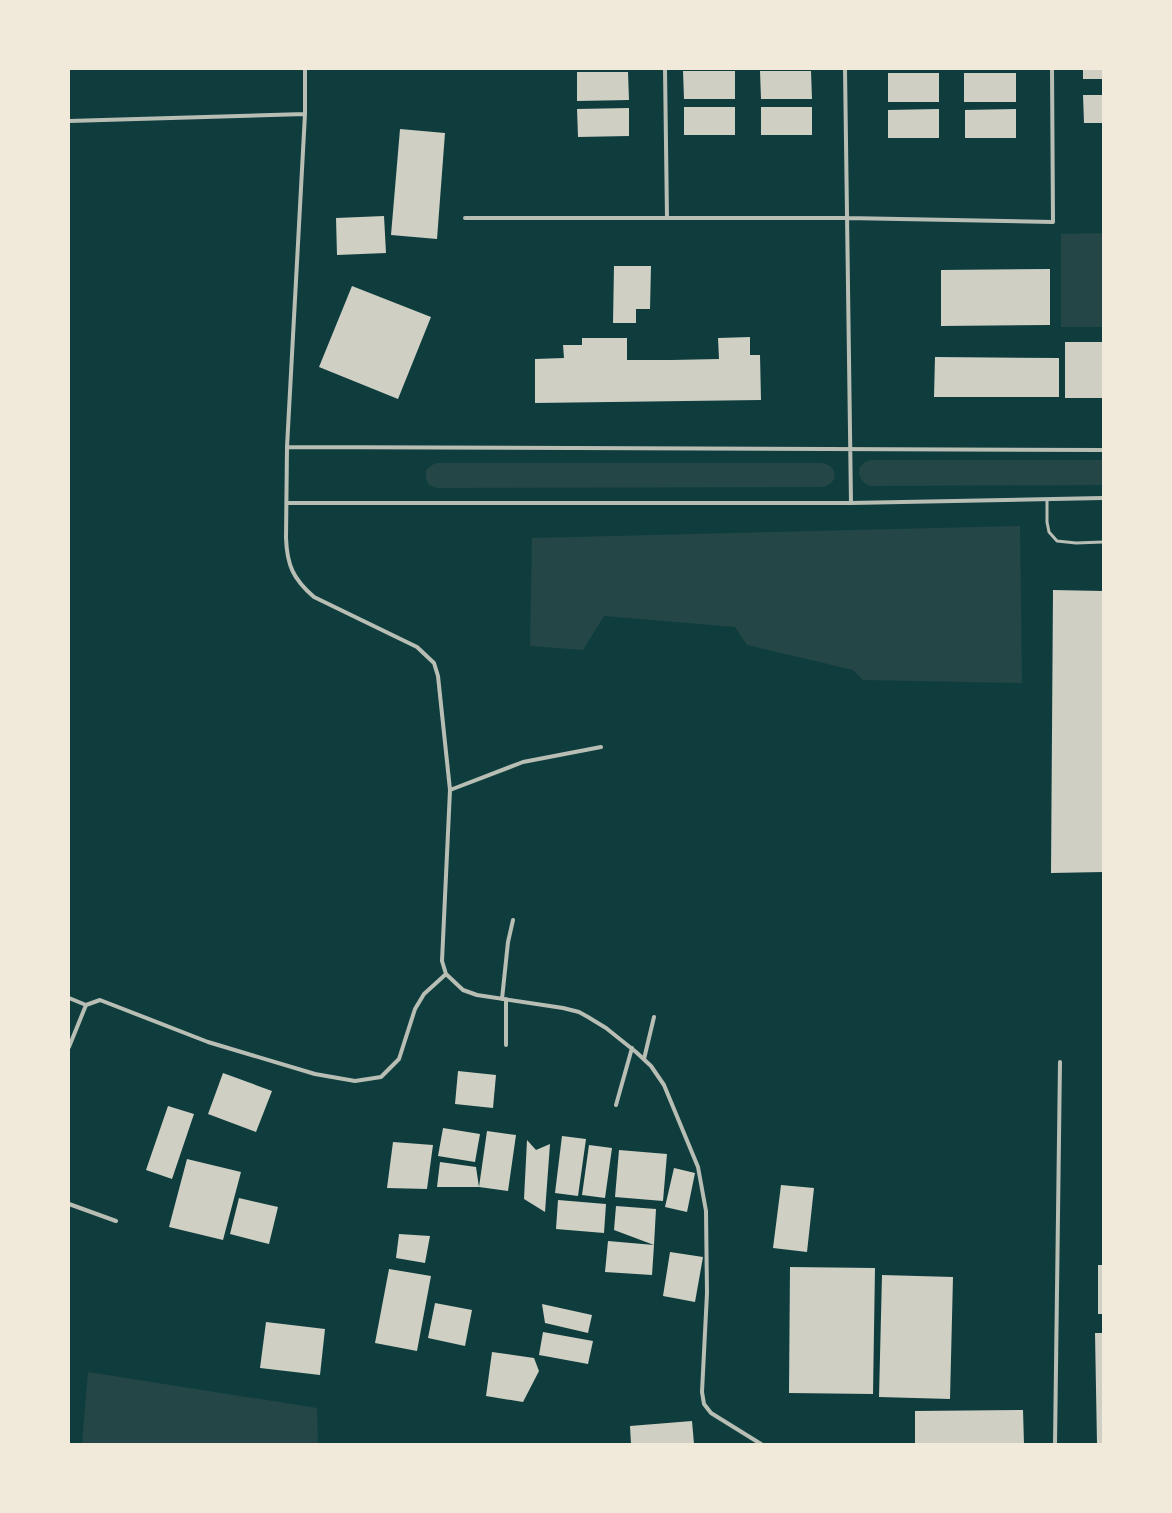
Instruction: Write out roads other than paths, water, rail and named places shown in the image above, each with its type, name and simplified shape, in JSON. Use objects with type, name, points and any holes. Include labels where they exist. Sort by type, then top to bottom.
[{"type":"street","points":[[305,69],[305,114],[287,447],[286,551],[292,570],[301,586],[314,597],[417,647],[434,663],[438,676],[450,790],[442,961],[446,974],[462,990],[477,995],[563,1008],[579,1012],[606,1028],[644,1058],[664,1085],[698,1167],[706,1211],[707,1293],[702,1392],[704,1404],[711,1413],[761,1444]]},
{"type":"street","points":[[665,69],[667,218]]},
{"type":"street","points":[[845,69],[851,504]]},
{"type":"street","points":[[465,218],[846,218],[1053,222],[1052,69]]},
{"type":"street","points":[[69,121],[305,114]]},
{"type":"street","points":[[287,447],[1103,450]]},
{"type":"street","points":[[287,504],[851,504],[1103,498]]},
{"type":"street","points":[[450,790],[523,762],[601,747]]},
{"type":"street","points":[[506,1045],[504,970],[513,920]]},
{"type":"street","points":[[69,998],[86,1005],[100,1000],[208,1042],[315,1074],[355,1081],[381,1077],[399,1058],[415,1009],[424,994],[446,974]]},
{"type":"street","points":[[69,1047],[86,1005]]},
{"type":"street","points":[[644,1058],[654,1018]]},
{"type":"street","points":[[616,1106],[632,1048]]},
{"type":"street","points":[[1055,1444],[1060,1062]]},
{"type":"street","points":[[69,1204],[116,1221]]},
{"type":"lane","points":[[1047,499],[1047,522],[1049,532],[1057,540],[1076,543],[1103,542]]}]
